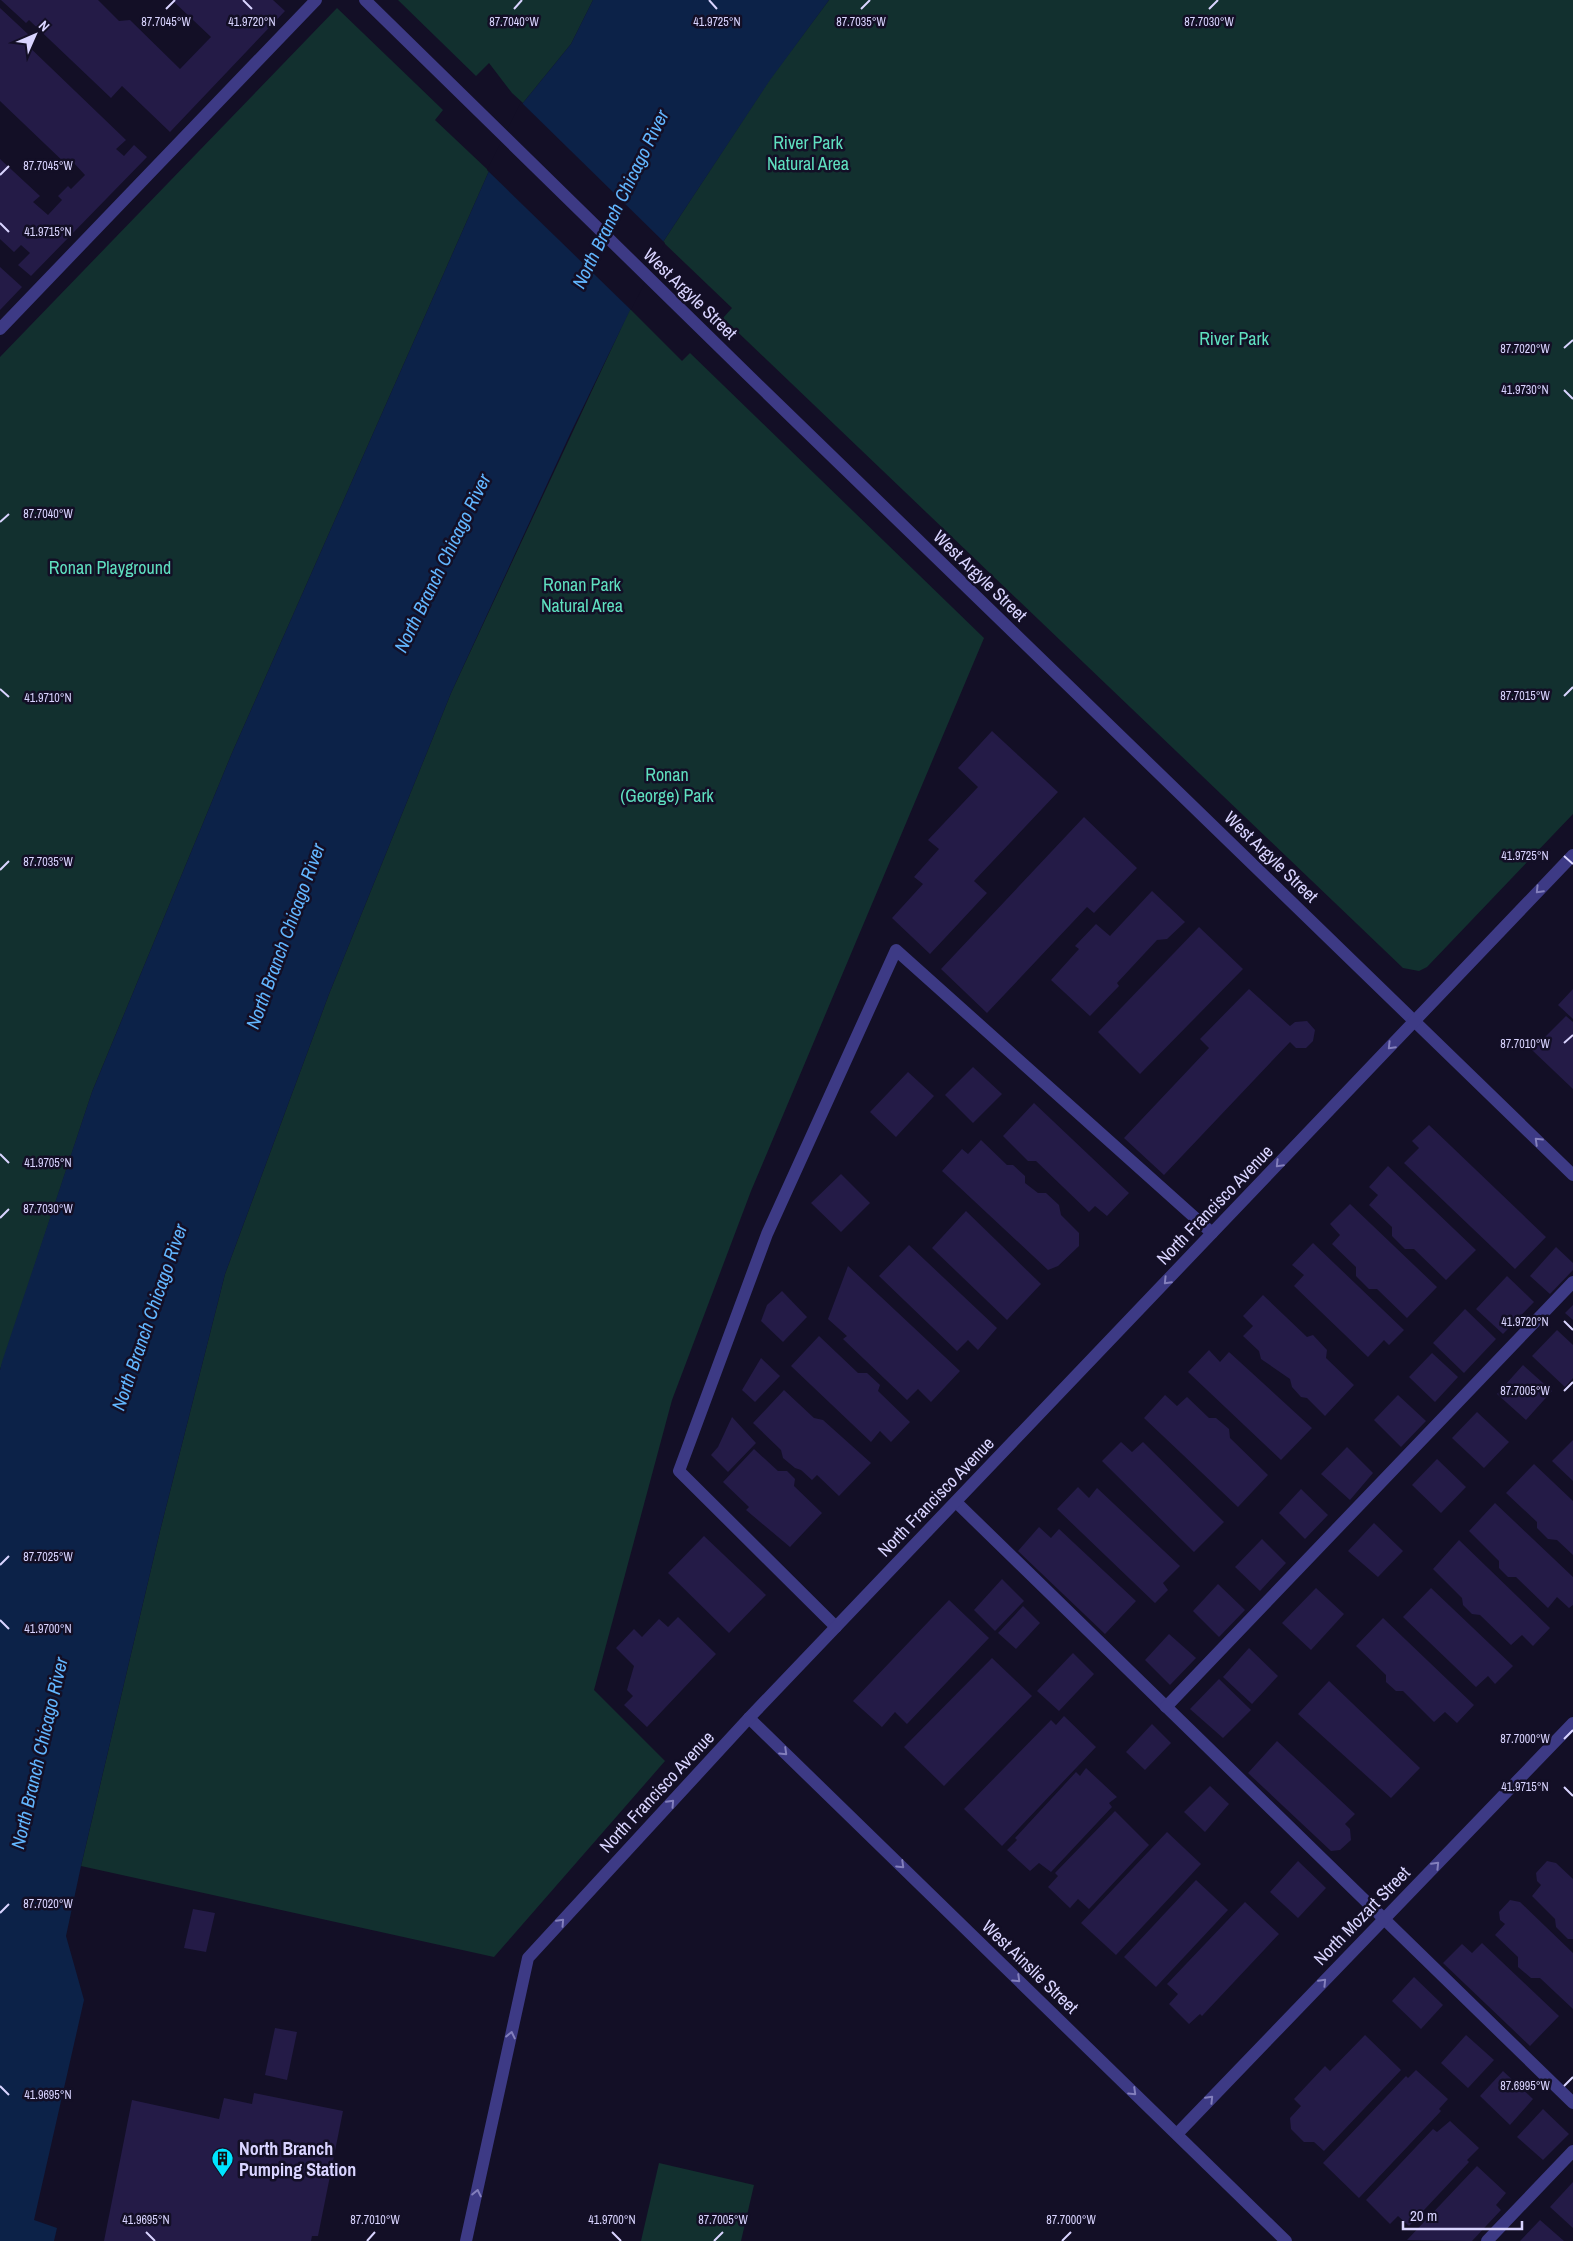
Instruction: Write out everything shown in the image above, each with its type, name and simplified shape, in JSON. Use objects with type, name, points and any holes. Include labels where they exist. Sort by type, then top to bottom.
[{"type":"street","points":[[0,329],[316,0]]},
{"type":"street","name":"West Argyle Street","points":[[365,0],[679,308],[1573,1175]]},
{"type":"street","name":"North Francisco Avenue","points":[[466,2241],[528,1958],[749,1718],[1573,855]]},
{"type":"street","points":[[836,1627],[679,1471],[767,1234],[896,950],[1212,1233]]},
{"type":"street","points":[[1166,1707],[1573,1282]]},
{"type":"street","points":[[956,1502],[1573,2103]]},
{"type":"street","name":"West Ainslie Street","points":[[749,1718],[1286,2241]]},
{"type":"street","name":"North Mozart Street","points":[[1177,2134],[1573,1723]]},
{"type":"street","points":[[1487,2241],[1573,2151]]},
{"type":"green space","points":[[398,0],[593,0],[571,44],[523,103],[512,93],[489,63],[476,76]]},
{"type":"green space","name":"River Park","points":[[829,0],[1573,0],[1573,814],[1427,967],[1419,971],[1403,968],[723,318],[732,308],[663,242],[770,79]]},
{"type":"green space","name":"Ronan Playground","points":[[337,8],[443,110],[435,120],[489,171],[232,753],[92,1092],[0,1370],[0,357]]},
{"type":"green space","name":"Ronan (George) Park","points":[[630,309],[682,361],[690,353],[984,638],[751,1191],[672,1400],[594,1690],[665,1761],[494,1957],[81,1866],[160,1531],[225,1274],[329,994],[451,693]]},
{"type":"green space","points":[[659,2163],[754,2185],[741,2241],[641,2241]]},
{"type":"water","name":"North Branch Chicago River","points":[[593,0],[829,0],[770,80],[663,242],[571,432],[451,693],[329,994],[225,1274],[160,1531],[66,1936],[84,2000],[34,2220],[57,2228],[54,2241],[0,2241],[0,1370],[2,1362],[92,1092],[232,753],[489,171],[523,103],[571,44]]},
{"type":"pier","points":[[521,102],[665,243],[631,310],[487,170]]},
{"type":"building","points":[[1,0],[98,0],[119,21],[130,20],[180,69],[211,37],[172,0],[273,0],[285,11],[170,132],[122,86],[111,98],[29,20],[26,23]]},
{"type":"building","points":[[0,8],[30,36],[24,42],[126,140],[116,149],[124,156],[134,145],[147,157],[31,276],[18,265],[30,253],[21,245],[14,252],[0,239],[0,159],[40,196],[33,202],[48,215],[62,200],[58,196],[68,186],[71,189],[85,175],[73,162],[68,166],[0,101]]},
{"type":"building","points":[[0,267],[22,287],[0,310]]},
{"type":"building","points":[[992,731],[1058,792],[974,881],[987,893],[930,954],[892,918],[923,884],[914,877],[939,849],[928,840],[978,787],[958,768]]},
{"type":"building","points":[[1084,817],[1137,868],[1094,913],[1087,907],[987,1013],[941,969]]},
{"type":"building","points":[[1152,891],[1185,922],[1167,939],[1157,940],[1117,983],[1119,986],[1090,1016],[1051,980],[1079,949],[1075,946],[1096,924],[1110,936]]},
{"type":"building","points":[[1199,927],[1243,969],[1140,1074],[1098,1032]]},
{"type":"building","points":[[1249,989],[1290,1026],[1295,1022],[1307,1021],[1315,1030],[1313,1041],[1306,1048],[1296,1048],[1290,1042],[1164,1175],[1124,1138],[1209,1048],[1200,1039]]},
{"type":"building","points":[[1573,989],[1573,1019],[1558,1005]]},
{"type":"building","points":[[1566,1016],[1573,1022],[1573,1089],[1532,1050]]},
{"type":"building","points":[[973,1067],[1002,1094],[973,1123],[945,1095]]},
{"type":"building","points":[[908,1072],[934,1096],[896,1137],[870,1112]]},
{"type":"building","points":[[1034,1103],[1129,1193],[1107,1216],[1095,1206],[1089,1212],[1036,1161],[1028,1161],[1003,1136]]},
{"type":"building","points":[[1429,1125],[1546,1237],[1515,1269],[1404,1163],[1419,1148],[1412,1141]]},
{"type":"building","points":[[981,1140],[1007,1165],[1013,1165],[1025,1176],[1025,1183],[1038,1193],[1046,1193],[1059,1205],[1061,1215],[1079,1233],[1079,1246],[1058,1266],[1048,1270],[942,1171],[962,1149],[968,1154]]},
{"type":"building","points":[[1388,1166],[1476,1250],[1446,1280],[1414,1249],[1405,1249],[1392,1236],[1392,1227],[1369,1205],[1378,1195],[1369,1187]]},
{"type":"building","points":[[841,1174],[870,1203],[841,1232],[811,1203]]},
{"type":"building","points":[[1350,1204],[1437,1287],[1407,1318],[1377,1289],[1369,1289],[1356,1276],[1356,1267],[1332,1244],[1340,1235],[1330,1224]]},
{"type":"building","points":[[966,1211],[1041,1284],[1007,1320],[932,1248]]},
{"type":"building","points":[[1313,1243],[1404,1330],[1389,1345],[1384,1340],[1368,1357],[1294,1286],[1304,1275],[1292,1265]]},
{"type":"building","points":[[909,1245],[997,1328],[978,1350],[968,1340],[957,1351],[879,1276]]},
{"type":"building","points":[[1556,1247],[1573,1263],[1573,1270],[1550,1294],[1530,1276]]},
{"type":"building","points":[[848,1266],[960,1371],[931,1402],[918,1389],[907,1400],[843,1339],[847,1336],[828,1319]]},
{"type":"building","points":[[1507,1276],[1534,1302],[1503,1334],[1476,1309]]},
{"type":"building","points":[[782,1291],[807,1317],[783,1342],[761,1321],[767,1305]]},
{"type":"building","points":[[1263,1295],[1307,1337],[1313,1335],[1327,1350],[1326,1358],[1354,1385],[1325,1416],[1307,1398],[1301,1397],[1292,1387],[1290,1379],[1261,1359],[1259,1351],[1243,1336],[1253,1326],[1243,1316]]},
{"type":"building","points":[[1573,1305],[1573,1320],[1565,1313]]},
{"type":"building","points":[[1465,1309],[1496,1339],[1464,1373],[1433,1343]]},
{"type":"building","points":[[1557,1330],[1573,1345],[1573,1378],[1565,1387],[1532,1356]]},
{"type":"building","points":[[819,1336],[858,1373],[867,1373],[880,1385],[878,1391],[910,1422],[891,1442],[880,1431],[871,1442],[791,1366]]},
{"type":"building","points":[[1209,1350],[1220,1362],[1229,1352],[1312,1428],[1281,1460],[1188,1372]]},
{"type":"building","points":[[1432,1353],[1458,1377],[1435,1402],[1409,1377]]},
{"type":"building","points":[[761,1358],[780,1376],[755,1402],[742,1390]]},
{"type":"building","points":[[1523,1365],[1552,1391],[1526,1420],[1497,1394]]},
{"type":"building","points":[[784,1390],[814,1418],[823,1420],[871,1463],[839,1496],[817,1475],[812,1480],[783,1458],[781,1450],[753,1423]]},
{"type":"building","points":[[1165,1395],[1177,1406],[1187,1397],[1209,1418],[1216,1418],[1229,1429],[1230,1438],[1268,1475],[1238,1507],[1144,1418]]},
{"type":"building","points":[[1398,1395],[1426,1421],[1401,1447],[1374,1420]]},
{"type":"building","points":[[1477,1412],[1509,1442],[1484,1468],[1452,1438]]},
{"type":"building","points":[[732,1417],[756,1443],[728,1472],[711,1455],[718,1447]]},
{"type":"building","points":[[1573,1440],[1573,1481],[1552,1461]]},
{"type":"building","points":[[1121,1442],[1132,1452],[1143,1442],[1224,1522],[1194,1552],[1102,1461]]},
{"type":"building","points":[[1347,1447],[1373,1473],[1350,1500],[1321,1474]]},
{"type":"building","points":[[754,1449],[778,1471],[787,1471],[795,1479],[794,1486],[822,1513],[790,1547],[746,1510],[749,1507],[723,1482]]},
{"type":"building","points":[[1437,1459],[1466,1487],[1441,1513],[1412,1485]]},
{"type":"building","points":[[1534,1464],[1573,1501],[1573,1555],[1557,1540],[1548,1539],[1537,1528],[1537,1522],[1506,1493]]},
{"type":"building","points":[[1078,1487],[1089,1498],[1097,1488],[1180,1566],[1163,1583],[1168,1590],[1155,1603],[1057,1509]]},
{"type":"building","points":[[1301,1489],[1328,1515],[1305,1539],[1279,1513]]},
{"type":"building","points":[[1495,1503],[1573,1577],[1573,1605],[1569,1608],[1557,1597],[1548,1608],[1516,1577],[1508,1577],[1499,1568],[1499,1561],[1469,1531]]},
{"type":"building","points":[[1374,1523],[1403,1551],[1378,1577],[1348,1551]]},
{"type":"building","points":[[1039,1527],[1051,1538],[1059,1529],[1136,1601],[1105,1634],[1018,1551]]},
{"type":"building","points":[[704,1536],[766,1595],[729,1633],[668,1573]]},
{"type":"building","points":[[1262,1539],[1286,1563],[1260,1591],[1235,1567]]},
{"type":"building","points":[[1459,1540],[1550,1628],[1533,1646],[1522,1635],[1511,1645],[1480,1615],[1472,1614],[1463,1605],[1462,1598],[1433,1569]]},
{"type":"building","points":[[1002,1579],[1024,1601],[995,1631],[974,1610]]},
{"type":"building","points":[[1218,1584],[1245,1610],[1219,1637],[1193,1611]]},
{"type":"building","points":[[1316,1588],[1344,1614],[1311,1650],[1282,1623]]},
{"type":"building","points":[[1431,1588],[1513,1666],[1495,1684],[1488,1676],[1476,1687],[1403,1617]]},
{"type":"building","points":[[949,1600],[989,1638],[907,1724],[895,1712],[882,1727],[853,1701]]},
{"type":"building","points":[[1023,1606],[1040,1623],[1016,1649],[998,1633]]},
{"type":"building","points":[[678,1617],[716,1654],[647,1727],[624,1705],[633,1696],[627,1690],[634,1666],[616,1648],[634,1629],[642,1637],[659,1619],[668,1627]]},
{"type":"building","points":[[1383,1618],[1474,1705],[1457,1723],[1445,1712],[1434,1722],[1403,1691],[1396,1691],[1386,1682],[1386,1675],[1356,1646]]},
{"type":"building","points":[[1169,1634],[1196,1658],[1170,1685],[1145,1660]]},
{"type":"building","points":[[1249,1648],[1278,1676],[1252,1704],[1223,1677]]},
{"type":"building","points":[[1073,1653],[1094,1674],[1059,1711],[1037,1691]]},
{"type":"building","points":[[992,1658],[1032,1696],[944,1786],[904,1747]]},
{"type":"building","points":[[1219,1679],[1251,1710],[1223,1738],[1190,1709]]},
{"type":"building","points":[[1329,1681],[1420,1768],[1391,1798],[1298,1714]]},
{"type":"building","points":[[1064,1716],[1096,1747],[1002,1846],[964,1809],[1051,1720],[1056,1725]]},
{"type":"building","points":[[1152,1724],[1171,1743],[1145,1770],[1126,1752]]},
{"type":"building","points":[[1277,1741],[1355,1814],[1345,1824],[1350,1829],[1351,1840],[1340,1850],[1331,1851],[1248,1773]]},
{"type":"building","points":[[1086,1768],[1117,1797],[1109,1803],[1112,1807],[1051,1872],[1039,1863],[1030,1871],[1007,1850],[1017,1840],[1015,1838],[1076,1772],[1080,1776]]},
{"type":"building","points":[[1210,1786],[1229,1804],[1205,1832],[1184,1812]]},
{"type":"building","points":[[1115,1811],[1149,1845],[1089,1909],[1078,1899],[1070,1908],[1048,1887],[1058,1876],[1055,1873]]},
{"type":"building","points":[[1167,1832],[1201,1864],[1116,1955],[1081,1923]]},
{"type":"building","points":[[1298,1861],[1326,1888],[1298,1918],[1270,1892]]},
{"type":"building","points":[[1547,1861],[1556,1863],[1573,1879],[1573,1939],[1568,1939],[1556,1927],[1555,1919],[1532,1896],[1541,1885],[1537,1881],[1536,1873]]},
{"type":"building","points":[[1196,1880],[1228,1910],[1156,1987],[1124,1957]]},
{"type":"building","points":[[1510,1900],[1520,1902],[1573,1953],[1573,2009],[1540,1978],[1531,1978],[1518,1967],[1518,1957],[1495,1935],[1505,1924],[1500,1920],[1499,1912]]},
{"type":"building","points":[[1245,1902],[1279,1934],[1202,2016],[1200,2014],[1189,2024],[1169,2004],[1178,1994],[1167,1984]]},
{"type":"building","points":[[193,1909],[215,1913],[206,1952],[184,1948]]},
{"type":"building","points":[[1482,1943],[1559,2016],[1530,2046],[1443,1963],[1462,1944],[1472,1953]]},
{"type":"building","points":[[1414,1977],[1443,2005],[1421,2029],[1392,2001]]},
{"type":"building","points":[[275,2028],[297,2032],[287,2080],[265,2075]]},
{"type":"building","points":[[1365,2035],[1401,2070],[1324,2151],[1314,2142],[1304,2142],[1291,2129],[1290,2118],[1301,2106],[1294,2099],[1325,2066],[1330,2071]]},
{"type":"building","points":[[1466,2035],[1494,2060],[1468,2088],[1441,2063]]},
{"type":"building","points":[[1416,2070],[1448,2099],[1439,2109],[1441,2111],[1359,2198],[1323,2163],[1406,2076],[1408,2078]]},
{"type":"building","points":[[1503,2071],[1533,2099],[1510,2125],[1480,2096]]},
{"type":"building","name":"North Branch Pumping Station","points":[[254,2093],[343,2111],[318,2236],[312,2236],[311,2241],[104,2241],[132,2100],[219,2119],[224,2098],[252,2104]]},
{"type":"building","points":[[1543,2109],[1569,2134],[1543,2160],[1517,2137]]},
{"type":"building","points":[[1450,2121],[1479,2148],[1467,2160],[1469,2162],[1409,2226],[1398,2216],[1390,2224],[1366,2200],[1433,2129],[1437,2132]]},
{"type":"building","points":[[1477,2166],[1506,2193],[1496,2205],[1501,2210],[1472,2241],[1407,2240]]},
{"type":"building","points":[[1573,2182],[1573,2228],[1550,2207]]},
{"type":"building","points":[[1540,2220],[1564,2241],[1520,2241]]},
{"type":"place","name":"North Branch Pumping Station","points":[[223,2178]]},
{"type":"park label","name":"River Park Natural Area","points":[[808,153]]},
{"type":"park label","name":"Ronan Park Natural Area","points":[[582,595]]}]
